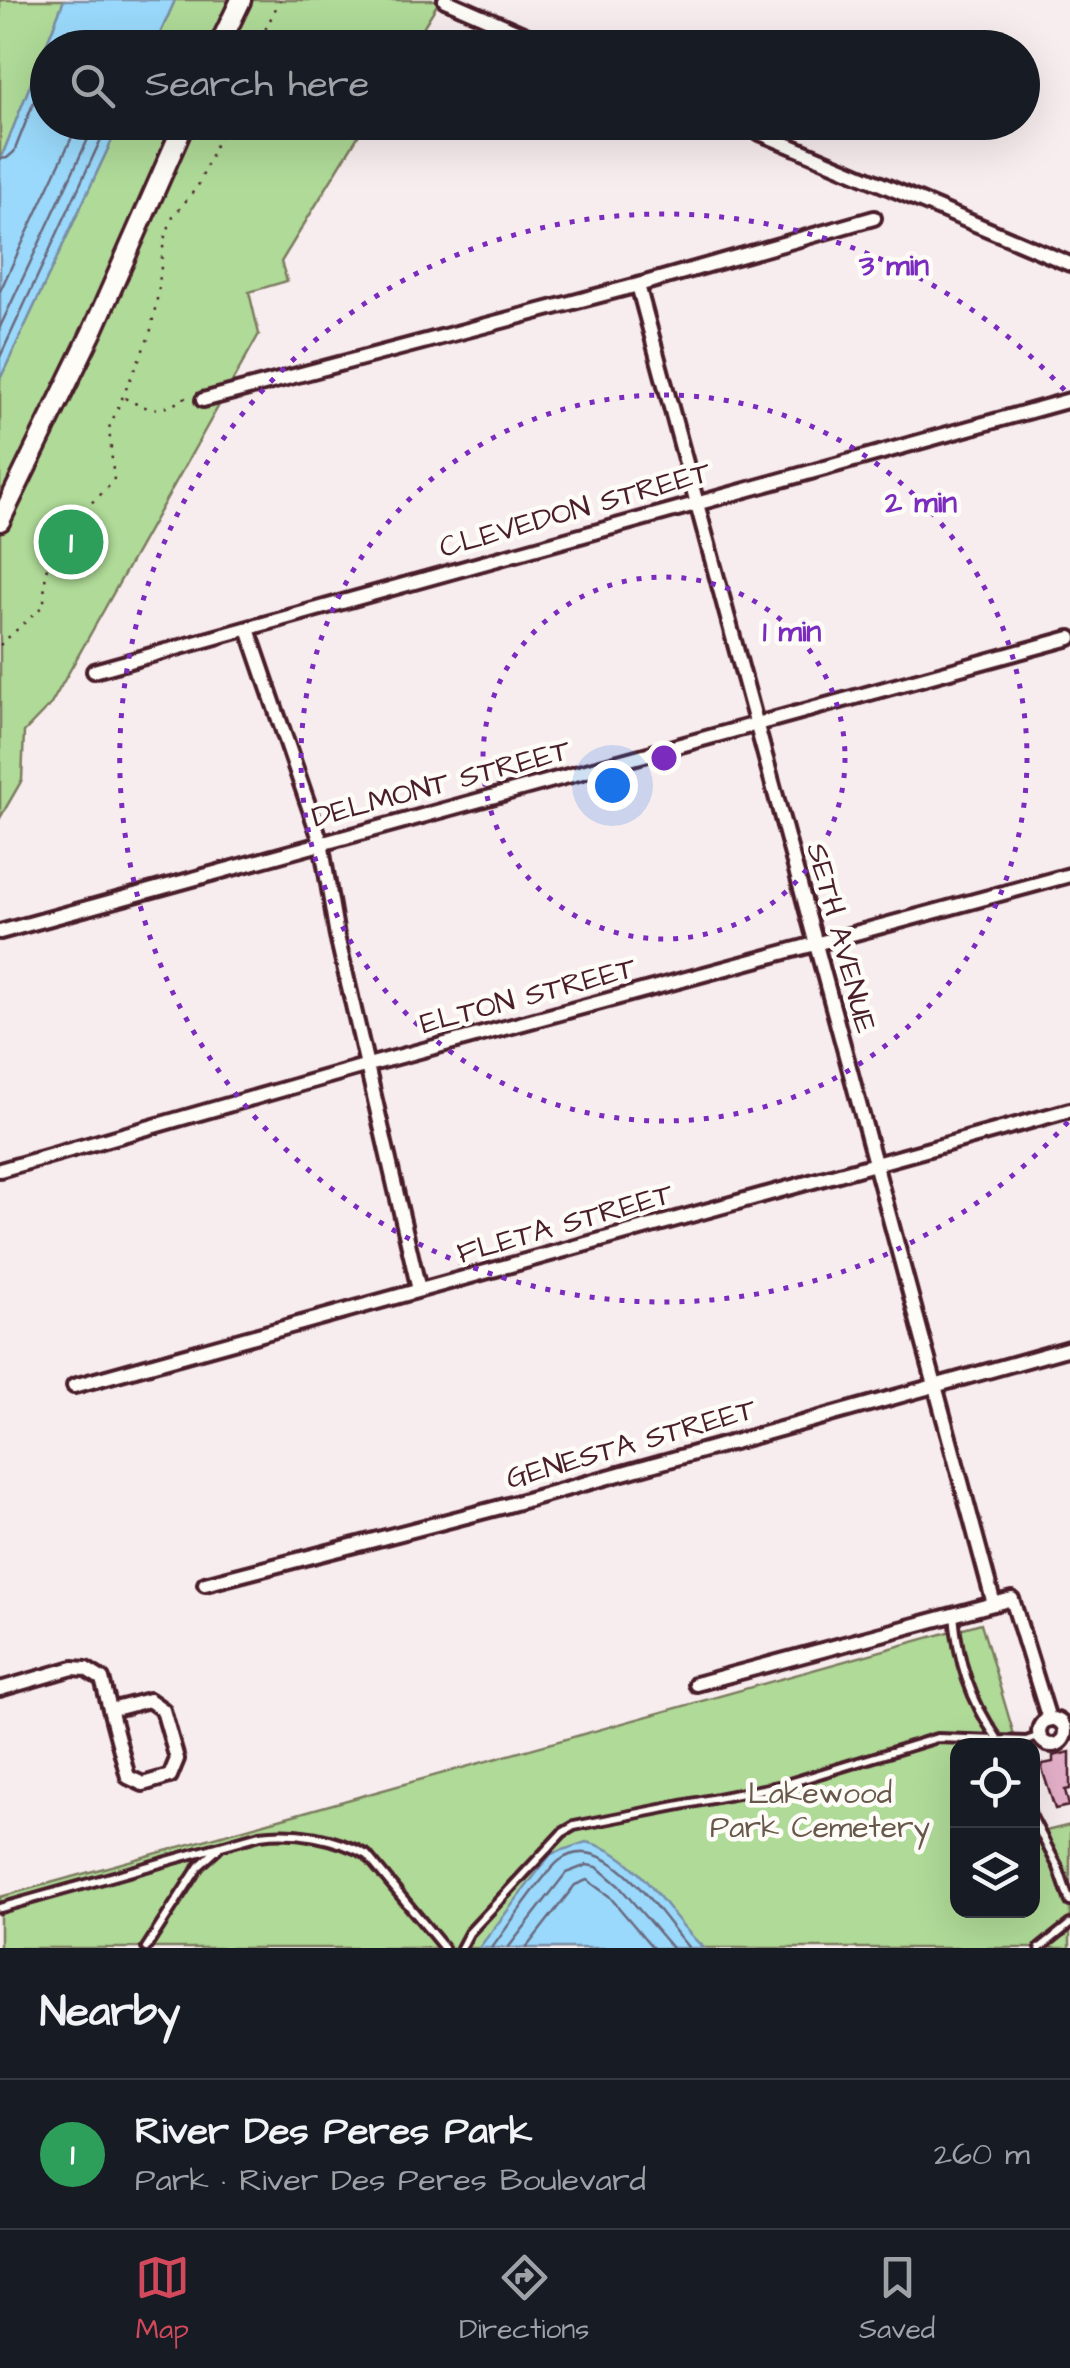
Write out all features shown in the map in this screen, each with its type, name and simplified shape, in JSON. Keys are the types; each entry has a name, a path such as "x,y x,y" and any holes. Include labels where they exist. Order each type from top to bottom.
{"main road":[{"path":"227,30 242,0"},
{"path":"0,520 94,328 177,140"}],"street":[{"path":"446,0 514,30"},
{"path":"777,140 1070,264"},
{"path":"202,400 874,218"},
{"name":"SETH AVENUE","path":"638,285 994,1604"},
{"name":"CLEVEDON STREET","path":"94,671 1070,400"},
{"path":"248,628 321,842 337,936 419,1290"},
{"name":"DELMONT STREET","path":"0,932 1070,638"},
{"name":"ELTON STREET","path":"0,1170 368,1065 1070,875"},
{"name":"FLETA STREET","path":"74,1386 1070,1110"},
{"name":"GENESTA STREET","path":"205,1584 501,1507 1070,1348"},
{"path":"696,1684 1012,1599 1049,1720"},
{"path":"0,1689 73,1668 86,1669 102,1679 128,1777 143,1784 170,1776 177,1758 163,1710 149,1700 111,1710"},
{"path":"1049,1720 1058,1720 1064,1726 1064,1739 1053,1745 1040,1736 1040,1728 1049,1720"}],"lane":[{"path":"954,1615 966,1679 982,1716 1001,1738"},
{"path":"1034,1738 1040,1736"},
{"path":"461,1948 469,1933 562,1833 574,1826 783,1784 937,1738 950,1739"},
{"path":"1038,1828 1070,1902"},
{"path":"0,1908 260,1835 290,1832 353,1847 378,1864 444,1948"},
{"path":"146,1948 199,1866 222,1846"},
{"path":"1040,1948 1070,1924"}],"path":[{"path":"265,30 280,0"},
{"path":"0,645 44,605 47,554 60,530 114,482 109,428 150,334 164,239 173,217 198,186 217,140"},
{"path":"122,397 158,410 171,408 196,393 202,400"}],"green space":[{"path":"0,0 64,0 52,30 30,30 30,86 0,161"},
{"path":"175,0 440,0 421,30 162,30"},
{"path":"112,140 356,140 281,262 287,281 249,292 259,334 51,704 24,732 22,780 0,818 0,379"},
{"name":"Lakewood Park Cemetery","path":"981,1623 1015,1738 950,1738 950,1918 1040,1918 1040,1825 1042,1832 1070,1825 1070,1948 0,1948 0,1897"}],"water":[{"path":"64,0 175,0 162,30 52,30"},
{"path":"30,86 30,140 112,140 0,379 0,161"},
{"path":"586,1842 605,1848 637,1871 704,1948 479,1948 551,1854"}],"building":[{"path":"1070,1752 1070,1789 1065,1790 1069,1806 1055,1809 1043,1764 1053,1762 1053,1756"}],"place":[{"name":"River Des Peres Park","path":"71,542"}]}
